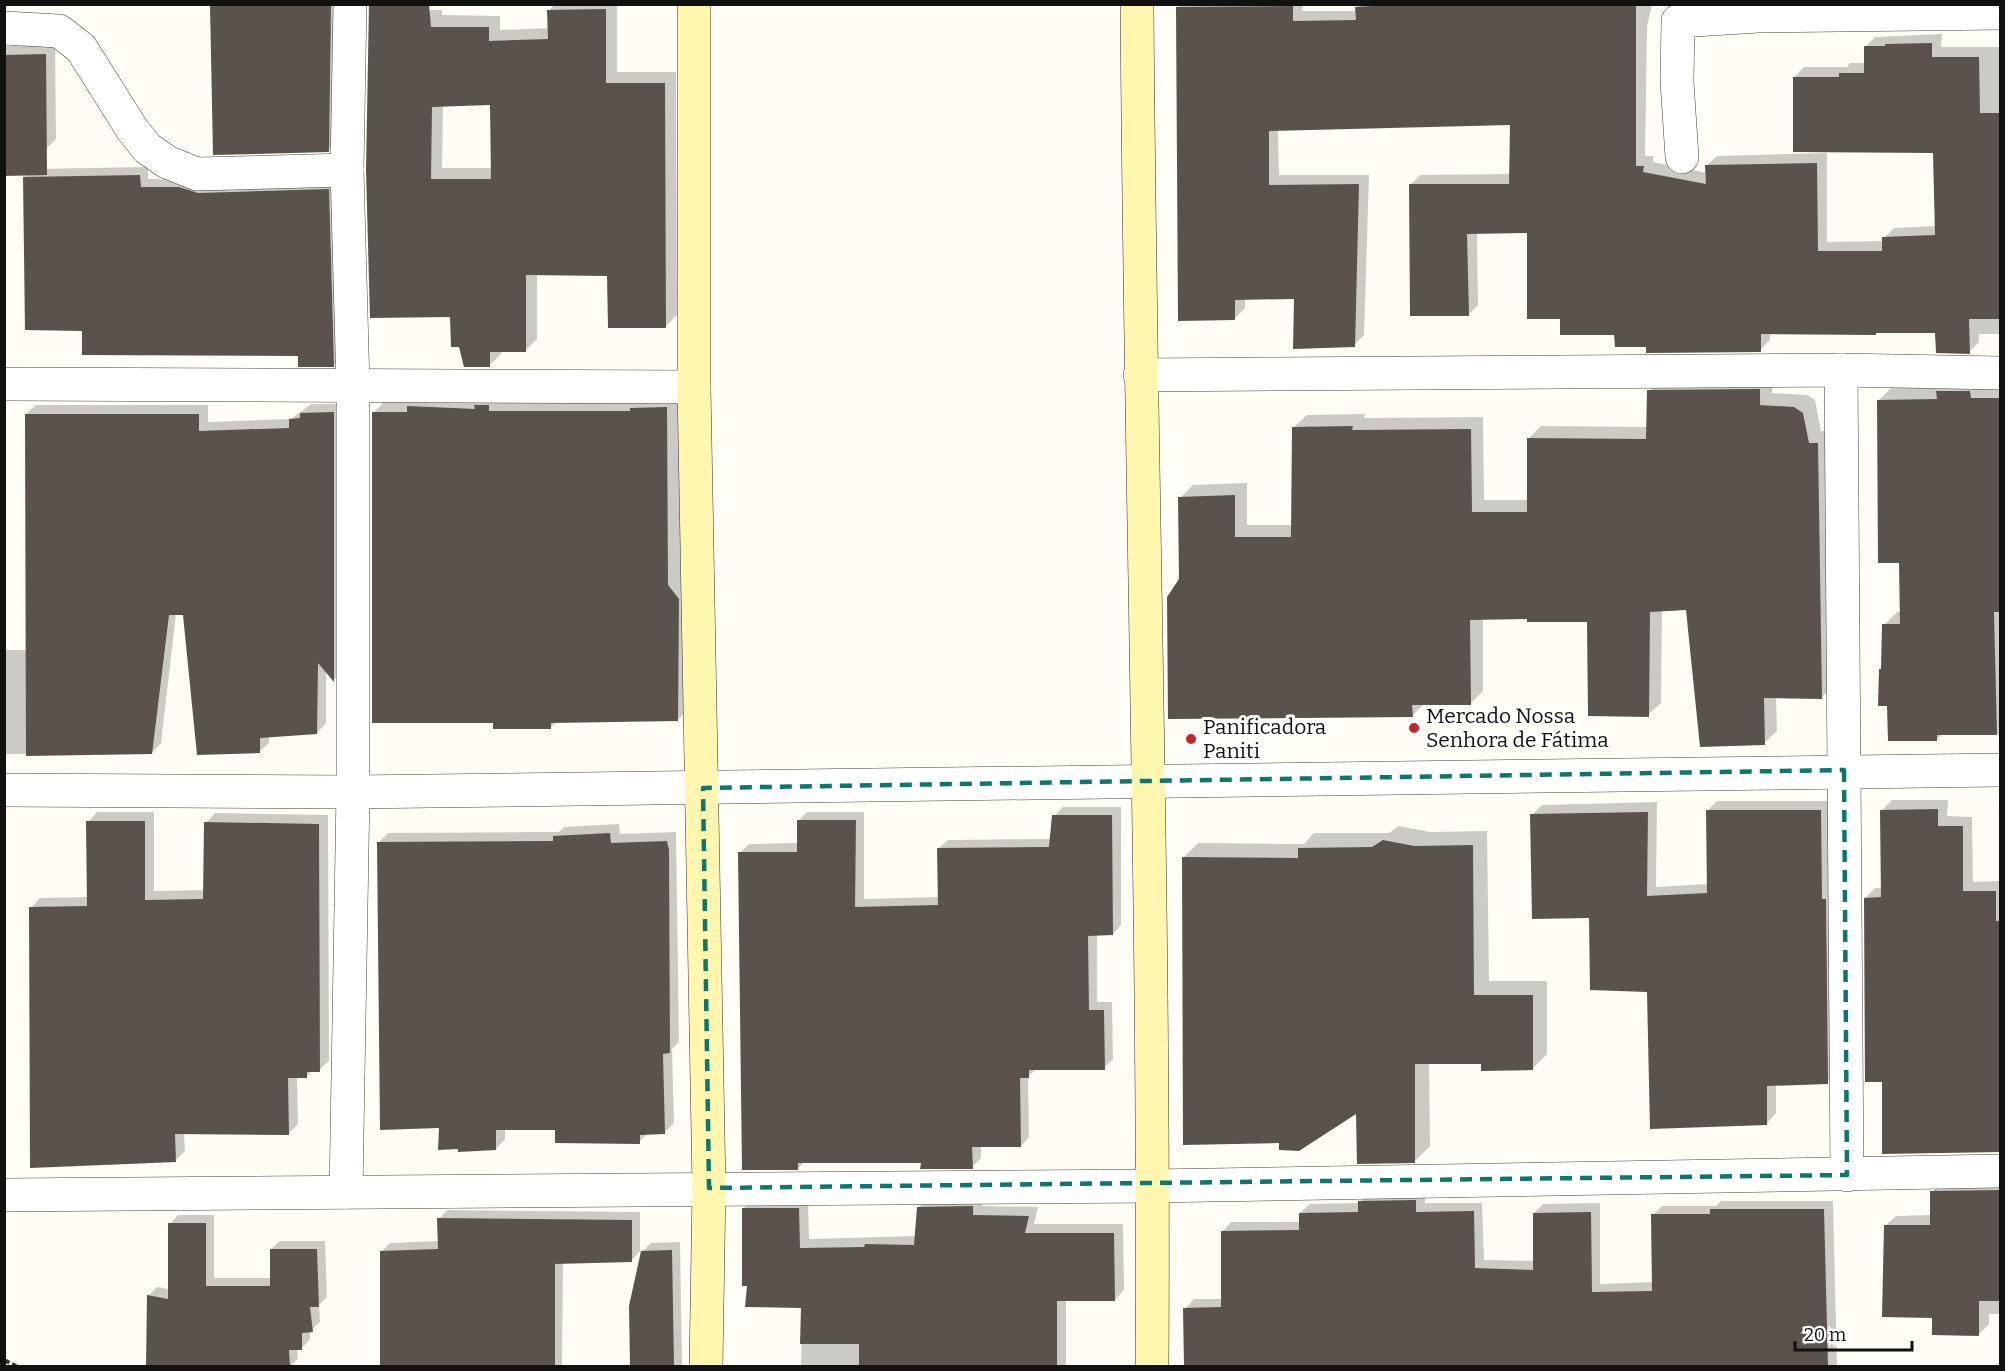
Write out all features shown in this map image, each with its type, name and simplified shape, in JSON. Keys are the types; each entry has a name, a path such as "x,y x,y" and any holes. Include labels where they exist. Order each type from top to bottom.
{"street":[{"path":"346,1192 353,792 353,386 347,170 350,4"},
{"path":"694,4 694,387 709,1188 706,1366"},
{"path":"1137,4 1140,375 1153,1186 1152,1366"},
{"path":"1682,157 1677,82 1677,13 1758,16 2000,13 2000,4"},
{"path":"4,28 59,31 81,48 132,129 147,148 167,162 196,174 347,170"},
{"path":"1140,375 1841,370 2001,373"},
{"path":"1841,370 1847,1175"},
{"path":"4,384 694,387"},
{"path":"4,790 353,792 2001,770"},
{"path":"4,1195 1153,1186 2001,1171"}],"path":[{"path":"4,1360 16,1366"}],"highlighted area":[{"path":"1844,770 1847,1175 709,1188 703,788"}],"building":[{"path":"210,4 331,4 329,152 213,155"},
{"path":"369,4 429,4 431,27 489,27 489,41 548,39 547,10 606,9 606,83 665,83 666,328 608,328 607,276 526,275 526,352 490,352 490,367 464,367 459,347 451,347 450,317 370,318 366,170","holes":["490,105 491,179 431,179 432,107"]},
{"path":"1408,4 1636,4 1636,166 1644,166 1643,172 1706,184 1705,165 1817,163 1818,251 1882,251 1882,237 1935,235 1933,153 1793,152 1793,77 1839,77 1839,73 1864,73 1864,46 1932,43 1932,57 1979,57 1980,113 2001,113 2001,319 1969,319 1970,354 1936,353 1935,333 1761,334 1761,352 1646,353 1646,347 1615,347 1614,335 1560,335 1560,319 1527,319 1527,233 1467,234 1469,316 1410,316 1409,184 1509,184 1510,125 1269,131 1269,185 1359,184 1355,347 1293,349 1294,299 1235,300 1235,320 1178,321 1176,7 1293,6 1293,21 1356,20 1355,7"},
{"path":"46,54 47,175 4,176 4,55"},
{"path":"140,175 141,187 179,187 198,193 329,189 334,367 298,367 298,356 82,355 82,331 25,330 23,177"},
{"path":"1760,389 1760,405 1794,407 1803,413 1809,443 1818,443 1822,699 1764,698 1765,745 1700,747 1686,610 1650,612 1649,717 1588,716 1587,622 1527,622 1527,619 1470,620 1471,705 1412,705 1413,717 1168,719 1167,597 1179,579 1178,497 1235,495 1235,537 1291,537 1292,427 1353,426 1352,430 1471,429 1472,512 1527,512 1527,438 1646,439 1647,390"},
{"path":"1936,391 1970,391 1971,398 2001,398 2001,612 1994,612 1997,735 1937,735 1937,741 1888,741 1887,706 1878,706 1879,669 1881,669 1882,624 1900,624 1899,563 1878,563 1877,400 1937,399"},
{"path":"474,405 489,405 489,411 630,411 630,408 667,407 668,585 679,599 678,721 551,723 551,729 493,729 493,723 372,723 372,412 407,412 407,406 475,409"},
{"path":"334,412 334,682 318,663 317,734 260,738 260,753 197,755 183,615 169,615 152,754 26,756 25,414 199,414 199,431 289,428 289,419 300,418 300,413"},
{"path":"1938,809 1938,826 1963,826 1963,891 1996,891 1996,921 2001,921 2001,1152 1882,1154 1882,1082 1865,1082 1864,898 1881,897 1880,810"},
{"path":"1706,810 1821,810 1822,899 1826,899 1828,1084 1767,1086 1767,1125 1650,1129 1647,992 1590,990 1589,918 1532,919 1530,814 1648,812 1647,896 1707,893"},
{"path":"1052,815 1112,815 1113,935 1088,936 1089,1010 1104,1010 1105,1070 1029,1070 1029,1078 1020,1078 1021,1147 972,1147 973,1169 920,1169 921,1163 798,1163 798,1170 742,1170 738,852 797,852 797,820 856,820 855,907 938,905 937,848 1049,847"},
{"path":"86,821 145,821 145,900 203,899 204,822 319,824 320,1072 307,1072 307,1078 288,1078 289,1135 175,1134 176,1162 30,1168 29,907 87,906"},
{"path":"610,833 611,843 667,841 669,850 670,1053 663,1054 665,1134 640,1135 640,1144 555,1143 555,1130 496,1130 496,1150 458,1152 458,1149 438,1150 439,1128 380,1130 377,842 553,841 553,836"},
{"path":"1383,840 1414,846 1473,845 1474,995 1533,995 1533,1070 1481,1071 1481,1064 1415,1064 1415,1163 1357,1164 1356,1114 1299,1151 1279,1150 1279,1143 1183,1145 1182,857 1298,858 1298,848 1372,847"},
{"path":"2001,1190 2001,1290 1999,1301 1979,1301 1979,1336 1932,1335 1932,1318 1882,1317 1884,1225 1930,1225 1930,1191"},
{"path":"1416,1200 1416,1212 1474,1211 1475,1268 1533,1270 1533,1213 1591,1212 1592,1292 1652,1291 1651,1214 1710,1214 1710,1209 1824,1209 1828,1366 1184,1366 1183,1308 1221,1307 1221,1231 1299,1230 1299,1213 1358,1212 1358,1201"},
{"path":"973,1206 973,1215 1029,1216 1025,1233 1114,1233 1115,1301 1057,1301 1057,1366 859,1366 859,1344 800,1344 801,1308 745,1307 747,1286 742,1286 742,1208 799,1208 800,1248 864,1247 865,1244 914,1245 917,1207"},
{"path":"437,1218 632,1220 632,1262 555,1264 555,1366 380,1366 380,1251 438,1249"},
{"path":"168,1223 206,1223 206,1286 270,1286 270,1249 317,1249 319,1307 310,1307 313,1332 302,1333 302,1350 289,1350 290,1366 146,1366 147,1295 168,1299"},
{"path":"672,1250 674,1366 630,1366 629,1306 641,1251"}],"place":[{"name":"Mercado Nossa Senhora de Fátima","path":"1414,728"},
{"name":"Panificadora Paniti","path":"1191,739"}]}
